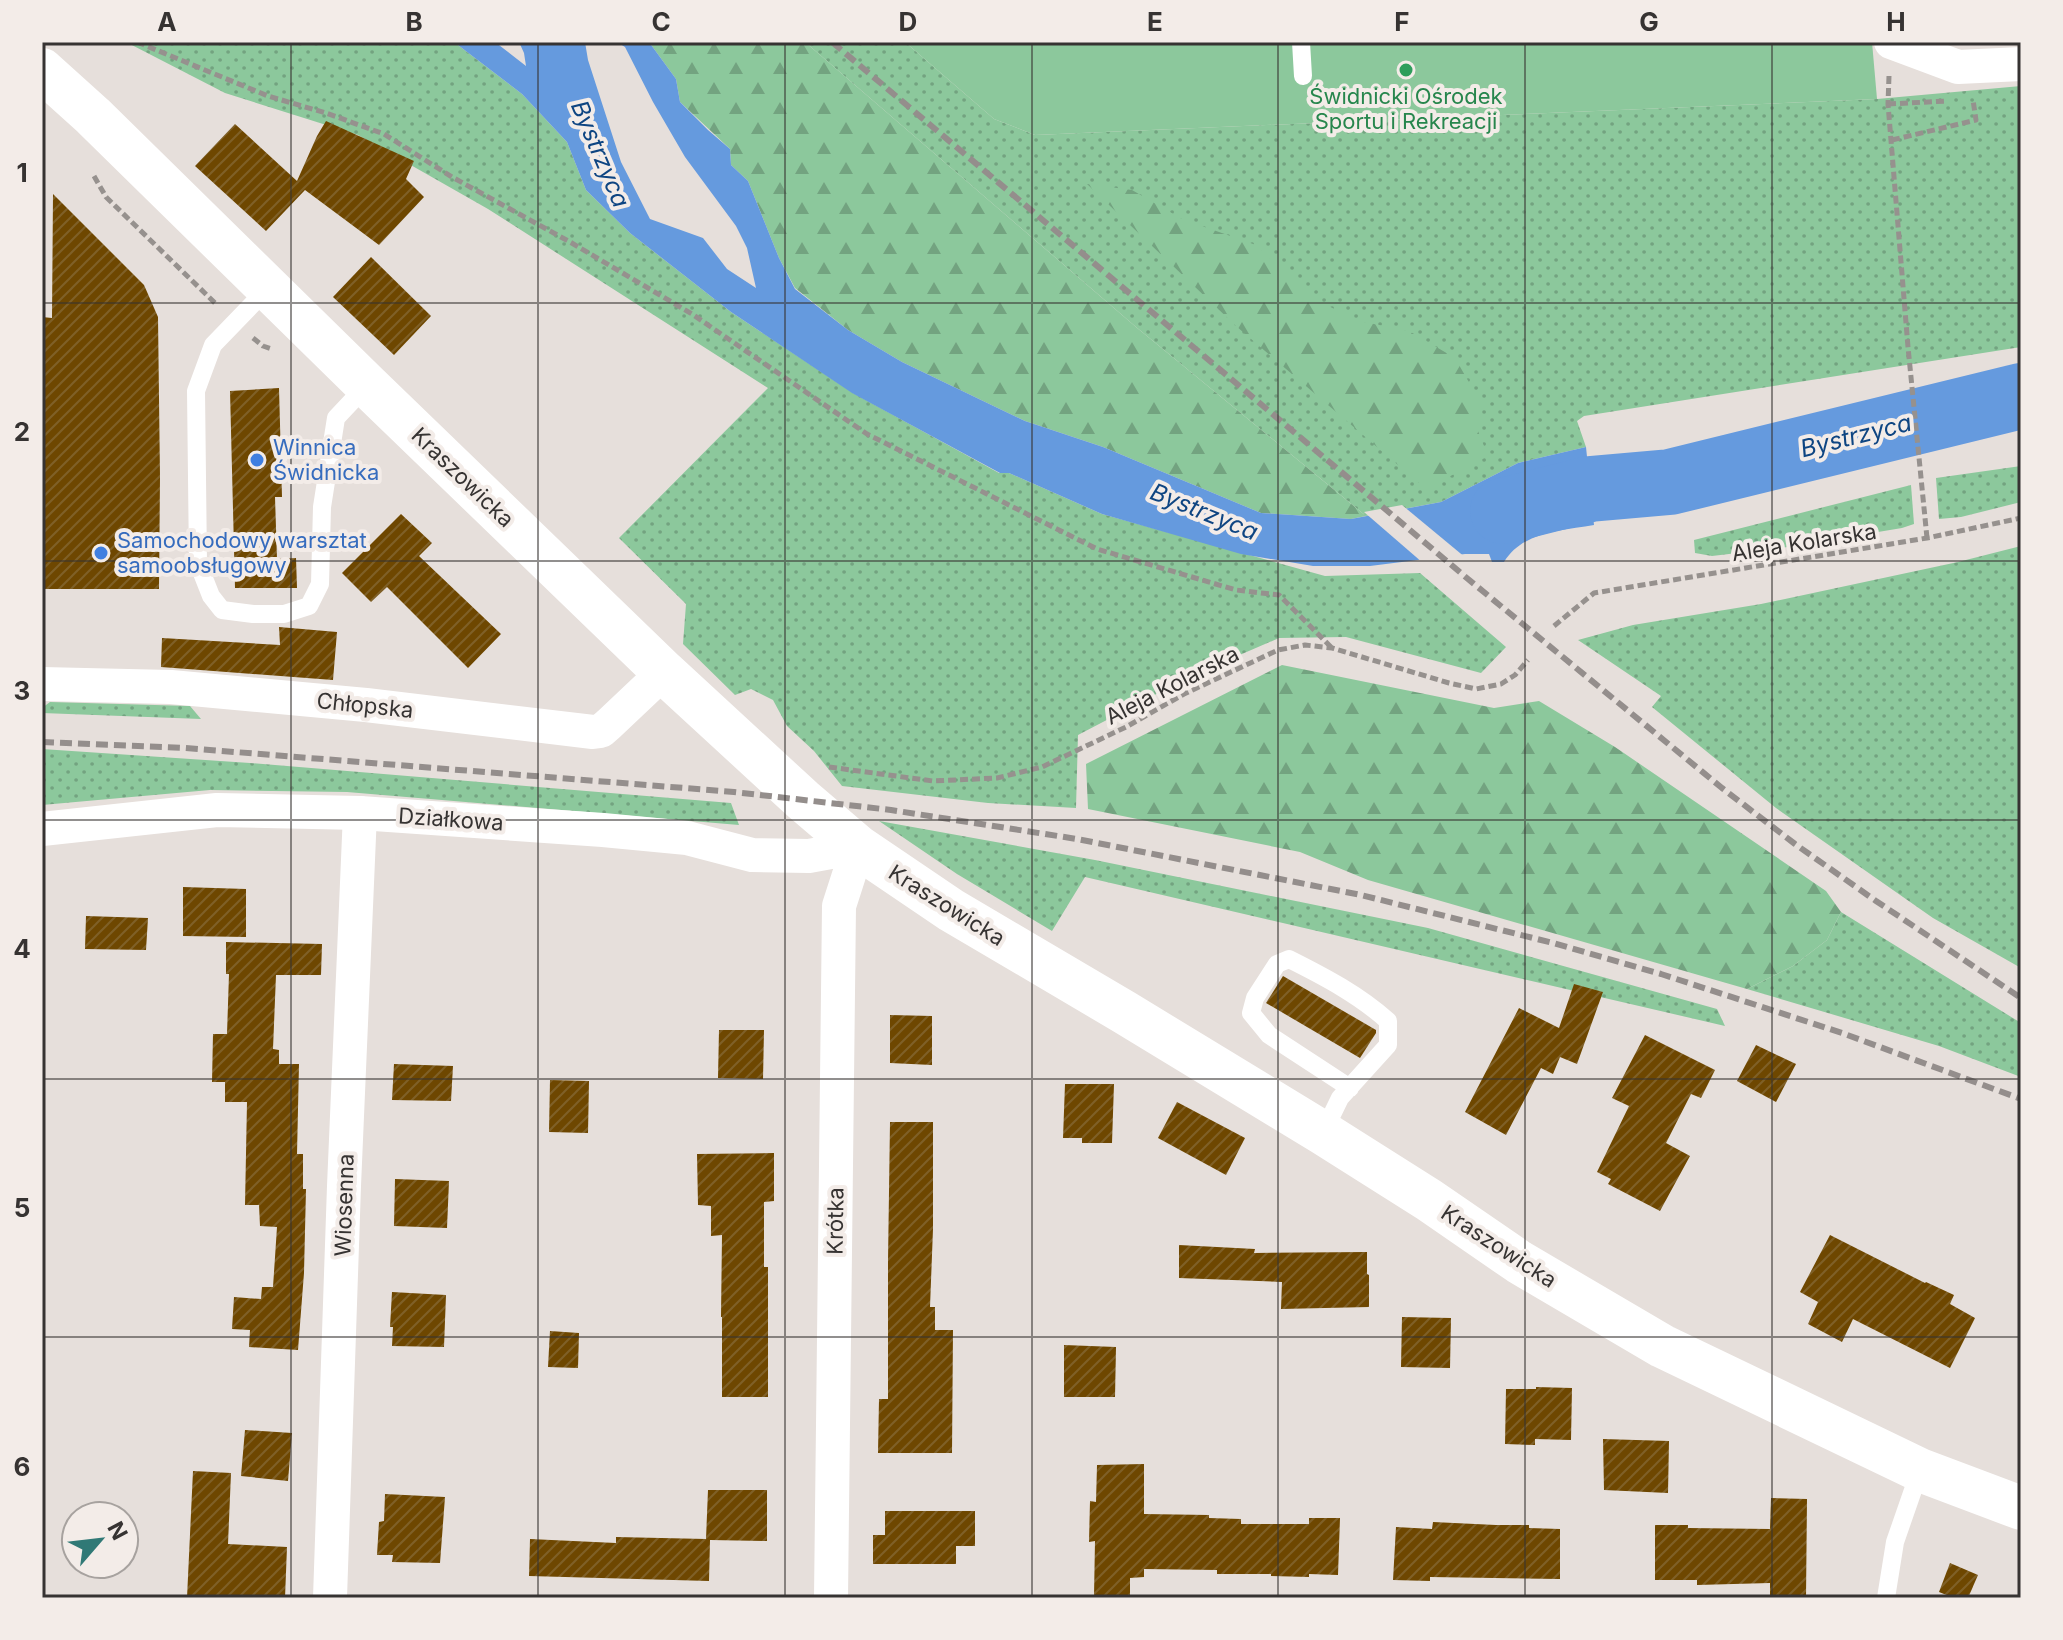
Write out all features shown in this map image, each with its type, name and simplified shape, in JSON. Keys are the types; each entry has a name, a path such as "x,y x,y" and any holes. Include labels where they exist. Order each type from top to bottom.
{"street":[{"path":"1891,42 1958,67 2021,64"},
{"name":"Kraszowicka","path":"42,70 93,116 664,672 858,847 951,910 1323,1133 1519,1262 1662,1346 1920,1470 2021,1508"},
{"name":"Chłopska","path":"42,684 171,687 366,705 593,732 601,731 664,672"},
{"name":"Działkowa","path":"42,829 217,810 360,813 687,838 752,855 809,856 858,847"},
{"name":"Wiosenna","path":"330,1598 360,813"},
{"name":"Krótka","path":"831,1598 839,906 858,847"}],"lane":[{"path":"1301,42 1303,76"},
{"path":"268,288 213,345 196,391 198,563 211,596 222,610 284,614 309,606 320,584 322,507 336,418 367,385"},
{"path":"1323,1133 1340,1098 1350,1088 1388,1045 1388,1021 1342,986 1289,959 1277,964 1255,998 1251,1013 1269,1035 1350,1088"},
{"path":"1886,1598 1895,1542 1920,1470"}],"path":[{"path":"137,42 268,96 384,134 452,177 692,314 867,434 1097,549 1236,590 1279,595 1332,648"},
{"path":"1892,140 1976,120 1973,100 1888,104 1927,538"},
{"name":"Aleja Kolarska","path":"1554,626 1594,593 1927,538 2021,518"},
{"name":"Aleja Kolarska","path":"820,766 933,781 997,778 1042,767 1278,650 1305,645 1332,648 1476,689 1501,684 1515,675 1528,660"}],"green space":[{"path":"126,42 454,42 522,94 567,142 586,190 630,233 731,312 853,393 999,473 1009,473 1102,514 1325,576 1420,573 1506,647 1481,673 1346,637 1279,638 1191,676 1078,735 1076,808 988,803 842,786 814,751 787,726 773,700 751,689 735,695 683,644 686,604 619,538 768,388 488,209 358,135 225,93"},
{"path":"649,42 805,42 1136,327 1366,516 1351,519 1261,513 1103,447 1025,421 902,362 848,330 795,288 779,258 748,181 731,165 730,149 680,102 676,79"},
{"path":"805,42 905,42 994,119 1035,135 1877,99 2021,86 2021,347 1584,416 1577,421 1586,447 1518,463 1441,502 1366,516 1136,327"},
{"name":"Świdnicki Ośrodek Sportu i Rekreacji","path":"905,42 1872,42 1877,99 1035,135 994,119"},
{"path":"1087,184 1132,190 1182,219 1256,245 1310,297 1359,321 1409,331 1455,358 1482,405 1478,431 1488,456 1426,489 1236,326"},
{"path":"2021,466 2021,502 1961,517 1939,519 1936,478"},
{"path":"1911,485 1914,524 1902,528 1788,547 1712,556 1695,553 1694,540"},
{"path":"2021,546 2021,968 1933,918 1776,808 1652,707 1661,696 1578,640 1633,625 1761,604"},
{"path":"1282,665 1494,708 1539,701 1615,747 1826,891 1841,912 1827,940 1793,966 1747,989 1368,880 1300,852 1088,809 1086,764"},
{"path":"50,702 190,706 201,719 42,713 42,708"},
{"path":"42,749 731,803 739,825 347,792 210,790 42,805"},
{"path":"879,821 1095,860 1428,928 1717,1009 1725,1026 1085,877 1052,931 957,874"},
{"path":"1841,912 2021,1023 2021,1077 1939,1046 1747,989 1793,966 1827,940"}],"water":[{"path":"454,42 495,42 526,66 519,42 585,42 621,162 650,219 703,238 727,269 756,288 747,248 736,226 685,157 625,47 617,42 649,42 676,79 680,102 730,149 731,165 748,181 795,289 848,330 902,362 1025,421 1103,447 1261,513 1351,519 1441,502 1518,463 1586,447 1594,525 1532,538 1521,544 1504,562 1492,562 1489,554 1465,554 1370,566 1313,566 1241,554 1102,514 1009,473 1000,473 852,393 731,312 630,233 586,190 567,142 522,94"}],"pier":[{"path":"1402,505 1466,558 1423,563 1364,512"}],"building":[{"path":"326,121 414,161 406,179 424,197 379,245 305,190 266,231 195,166 235,124 297,181"},
{"path":"53,194 144,285 158,317 159,589 42,589 42,317 52,318"},
{"path":"371,257 431,316 394,355 333,297"},
{"path":"279,388 282,497 275,497 277,559 296,558 297,588 235,588 230,391"},
{"path":"401,514 432,543 419,556 501,634 468,668 387,587 371,602 342,573"},
{"path":"279,627 337,632 333,680 161,667 162,638 280,645"},
{"path":"183,887 246,889 246,937 183,936"},
{"path":"86,916 148,918 146,950 85,949"},
{"path":"226,942 322,944 321,975 276,975 273,1049 279,1050 279,1064 299,1064 297,1154 303,1154 303,1189 306,1189 298,1350 249,1347 250,1330 232,1329 234,1297 261,1299 262,1287 273,1287 277,1227 260,1226 259,1205 245,1205 247,1102 225,1102 225,1082 212,1082 213,1034 227,1034 229,974 226,974"},
{"path":"1283,976 1376,1030 1360,1058 1266,1003"},
{"path":"1574,984 1603,992 1577,1064 1560,1057 1553,1074 1541,1068 1506,1135 1465,1112 1519,1008 1559,1028"},
{"path":"890,1015 932,1016 932,1065 890,1063"},
{"path":"719,1030 764,1030 763,1079 718,1078"},
{"path":"1645,1035 1715,1070 1701,1098 1691,1094 1666,1143 1690,1156 1660,1211 1608,1184 1611,1179 1597,1172 1629,1106 1612,1098"},
{"path":"1756,1045 1796,1064 1776,1102 1737,1081"},
{"path":"394,1064 453,1066 451,1101 392,1100"},
{"path":"550,1080 589,1081 588,1133 549,1132"},
{"path":"1065,1084 1114,1084 1112,1143 1082,1143 1082,1138 1063,1138"},
{"path":"1177,1102 1245,1138 1226,1175 1158,1138"},
{"path":"890,1122 933,1122 930,1307 935,1307 935,1330 953,1330 952,1453 878,1453 879,1399 888,1399"},
{"path":"774,1153 774,1201 764,1202 764,1267 768,1267 768,1397 722,1397 722,1235 711,1236 711,1206 698,1205 697,1154"},
{"path":"395,1179 449,1181 447,1228 394,1226"},
{"path":"1830,1235 1954,1295 1950,1304 1975,1318 1950,1368 1853,1319 1842,1342 1808,1324 1818,1302 1800,1292"},
{"path":"1179,1245 1255,1249 1254,1253 1367,1252 1369,1307 1281,1309 1282,1282 1179,1278"},
{"path":"392,1292 446,1295 444,1347 392,1346"},
{"path":"1402,1317 1451,1318 1450,1368 1401,1367"},
{"path":"550,1331 579,1333 578,1368 548,1367"},
{"path":"1064,1345 1116,1347 1115,1397 1064,1397"},
{"path":"1572,1388 1571,1440 1535,1439 1535,1445 1505,1444 1506,1389"},
{"path":"245,1430 292,1433 288,1481 241,1476"},
{"path":"1603,1439 1669,1441 1668,1493 1604,1490"},
{"path":"1144,1464 1144,1514 1209,1515 1209,1518 1241,1519 1241,1524 1309,1524 1309,1518 1340,1518 1338,1575 1271,1576 1217,1574 1217,1570 1144,1569 1144,1577 1130,1578 1130,1595 1094,1596 1095,1541 1089,1542 1090,1501 1096,1502 1097,1465"},
{"path":"193,1471 231,1473 228,1544 287,1547 285,1598 187,1598"},
{"path":"708,1490 767,1490 767,1541 710,1540 709,1581 529,1576 530,1539 616,1543 616,1537 706,1539"},
{"path":"385,1494 445,1497 440,1563 392,1562 393,1555 377,1555 379,1522 384,1521"},
{"path":"1771,1498 1807,1499 1806,1598 1770,1598 1770,1583 1697,1585 1697,1580 1655,1580 1655,1525 1770,1529"},
{"path":"885,1511 975,1511 975,1546 956,1546 956,1564 873,1564 873,1535 885,1535"},
{"path":"1433,1522 1560,1529 1560,1579 1430,1577 1430,1581 1393,1580 1396,1527 1432,1529"},
{"path":"1950,1563 1978,1575 1968,1598 1954,1598 1939,1592"}],"waterway":[{"name":"Bystrzyca","path":"1503,511 1590,489 1670,482 2021,396"}],"railway":[{"path":"832,42 1468,579 1722,788 1876,901 2021,998"},
{"path":"42,742 185,748 734,792 891,810 1077,839 1361,895 1553,943 1661,974 1842,1033 2021,1099"}],"place":[{"name":"Świdnicki Ośrodek Sportu i Rekreacji","path":"1406,70"},
{"name":"Winnica Świdnicka","path":"257,460"},
{"name":"Samochodowy warsztat samoobsługowy","path":"101,553"}]}
